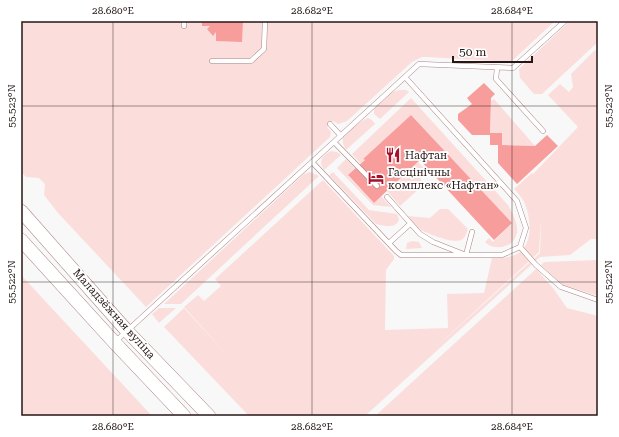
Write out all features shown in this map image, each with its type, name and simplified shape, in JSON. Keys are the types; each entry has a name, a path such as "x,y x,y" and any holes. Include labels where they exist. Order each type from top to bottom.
{"main road":[{"name":"Маладзёжная вуліца","path":"21,211 127,331 209,416"},
{"name":"Маладзёжная вуліца","path":"21,240 184,416"}],"lane":[{"path":"212,61 251,61 264,49 265,21"},
{"path":"114,342 419,64 513,68 565,21"},
{"path":"496,68 496,79 543,131"},
{"path":"312,162 401,255 502,255 520,247 526,228 517,201 405,77"},
{"path":"330,124 341,136"},
{"path":"334,142 377,186"},
{"path":"386,196 420,234 433,242 466,255"},
{"path":"389,243 410,224"},
{"path":"466,255 472,232"},
{"path":"520,247 536,265 561,287 598,300"}],"shaded area":[{"path":"21,21 555,21 512,61 509,62 422,57 412,62 347,121 338,124 333,121 327,127 331,132 330,137 146,307 58,213 44,195 45,184 39,178 26,177 21,172"},
{"path":"570,21 598,21 598,42 542,94 534,94 520,78 519,69"},
{"path":"595,50 598,53 598,239 591,239 570,255 540,257 365,416 249,416 164,327 184,308 230,358 184,307 198,295 204,301 221,286 215,279 323,180 394,256 394,259 386,270 385,330 448,328 447,294 484,293 492,258 513,256 520,252 526,244 530,227 527,209 524,202 514,189 532,173 533,174 578,127 548,95 560,84 569,92 573,87 571,74","holes":["541,217 540,253 433,350 539,252"]},
{"path":"406,90 409,92 380,119 374,114 374,109 393,92"},
{"path":"411,98 508,205 517,226 517,234 513,242 505,246 496,247 488,245 485,242 489,238 493,242 512,223 411,115 363,159 365,160 361,164 352,154"},
{"path":"494,99 535,146 502,145 502,133 490,133 491,101"},
{"path":"368,118 375,124 346,150 343,142 344,137 355,126"},
{"path":"331,151 337,152 341,155 324,170 321,161 325,155"},
{"path":"346,159 356,169 348,176 374,203 381,196 391,207 373,205 337,168"},
{"path":"418,162 424,168 417,175 421,179 420,188 400,206 387,191"},
{"path":"310,172 319,176 181,304 164,304 304,174"},
{"path":"333,172 369,210 397,214 399,220 397,223 392,226 376,224 329,175"},
{"path":"440,209 448,209 468,229 463,239 452,241 430,234 421,230 408,216 430,218"},
{"path":"412,241 419,242 422,248 406,249 407,243"},
{"path":"598,260 598,296 563,285 541,265 544,262"},
{"path":"536,269 553,288 567,308 598,316 598,416 375,416"},
{"path":"21,275 152,416 21,416"},
{"path":"159,308 176,308 159,323 152,314"}],"building":[{"path":"202,21 243,21 242,42 216,41 216,32 213,36 207,29 210,26 202,26"},
{"path":"484,83 495,94 491,98 490,133 502,133 502,145 535,146 547,135 558,146 517,184 498,163 498,145 490,145 490,135 472,135 458,120 458,114 472,104 467,98"},
{"name":"Гасцінічны комплекс «Нафтан»","path":"411,115 512,223 494,240 420,160 374,203 348,175 365,160 363,159"}],"place":[{"name":"Нафтан","path":"393,155"},
{"name":"Гасцінічны комплекс «Нафтан»","path":"376,178"}]}
